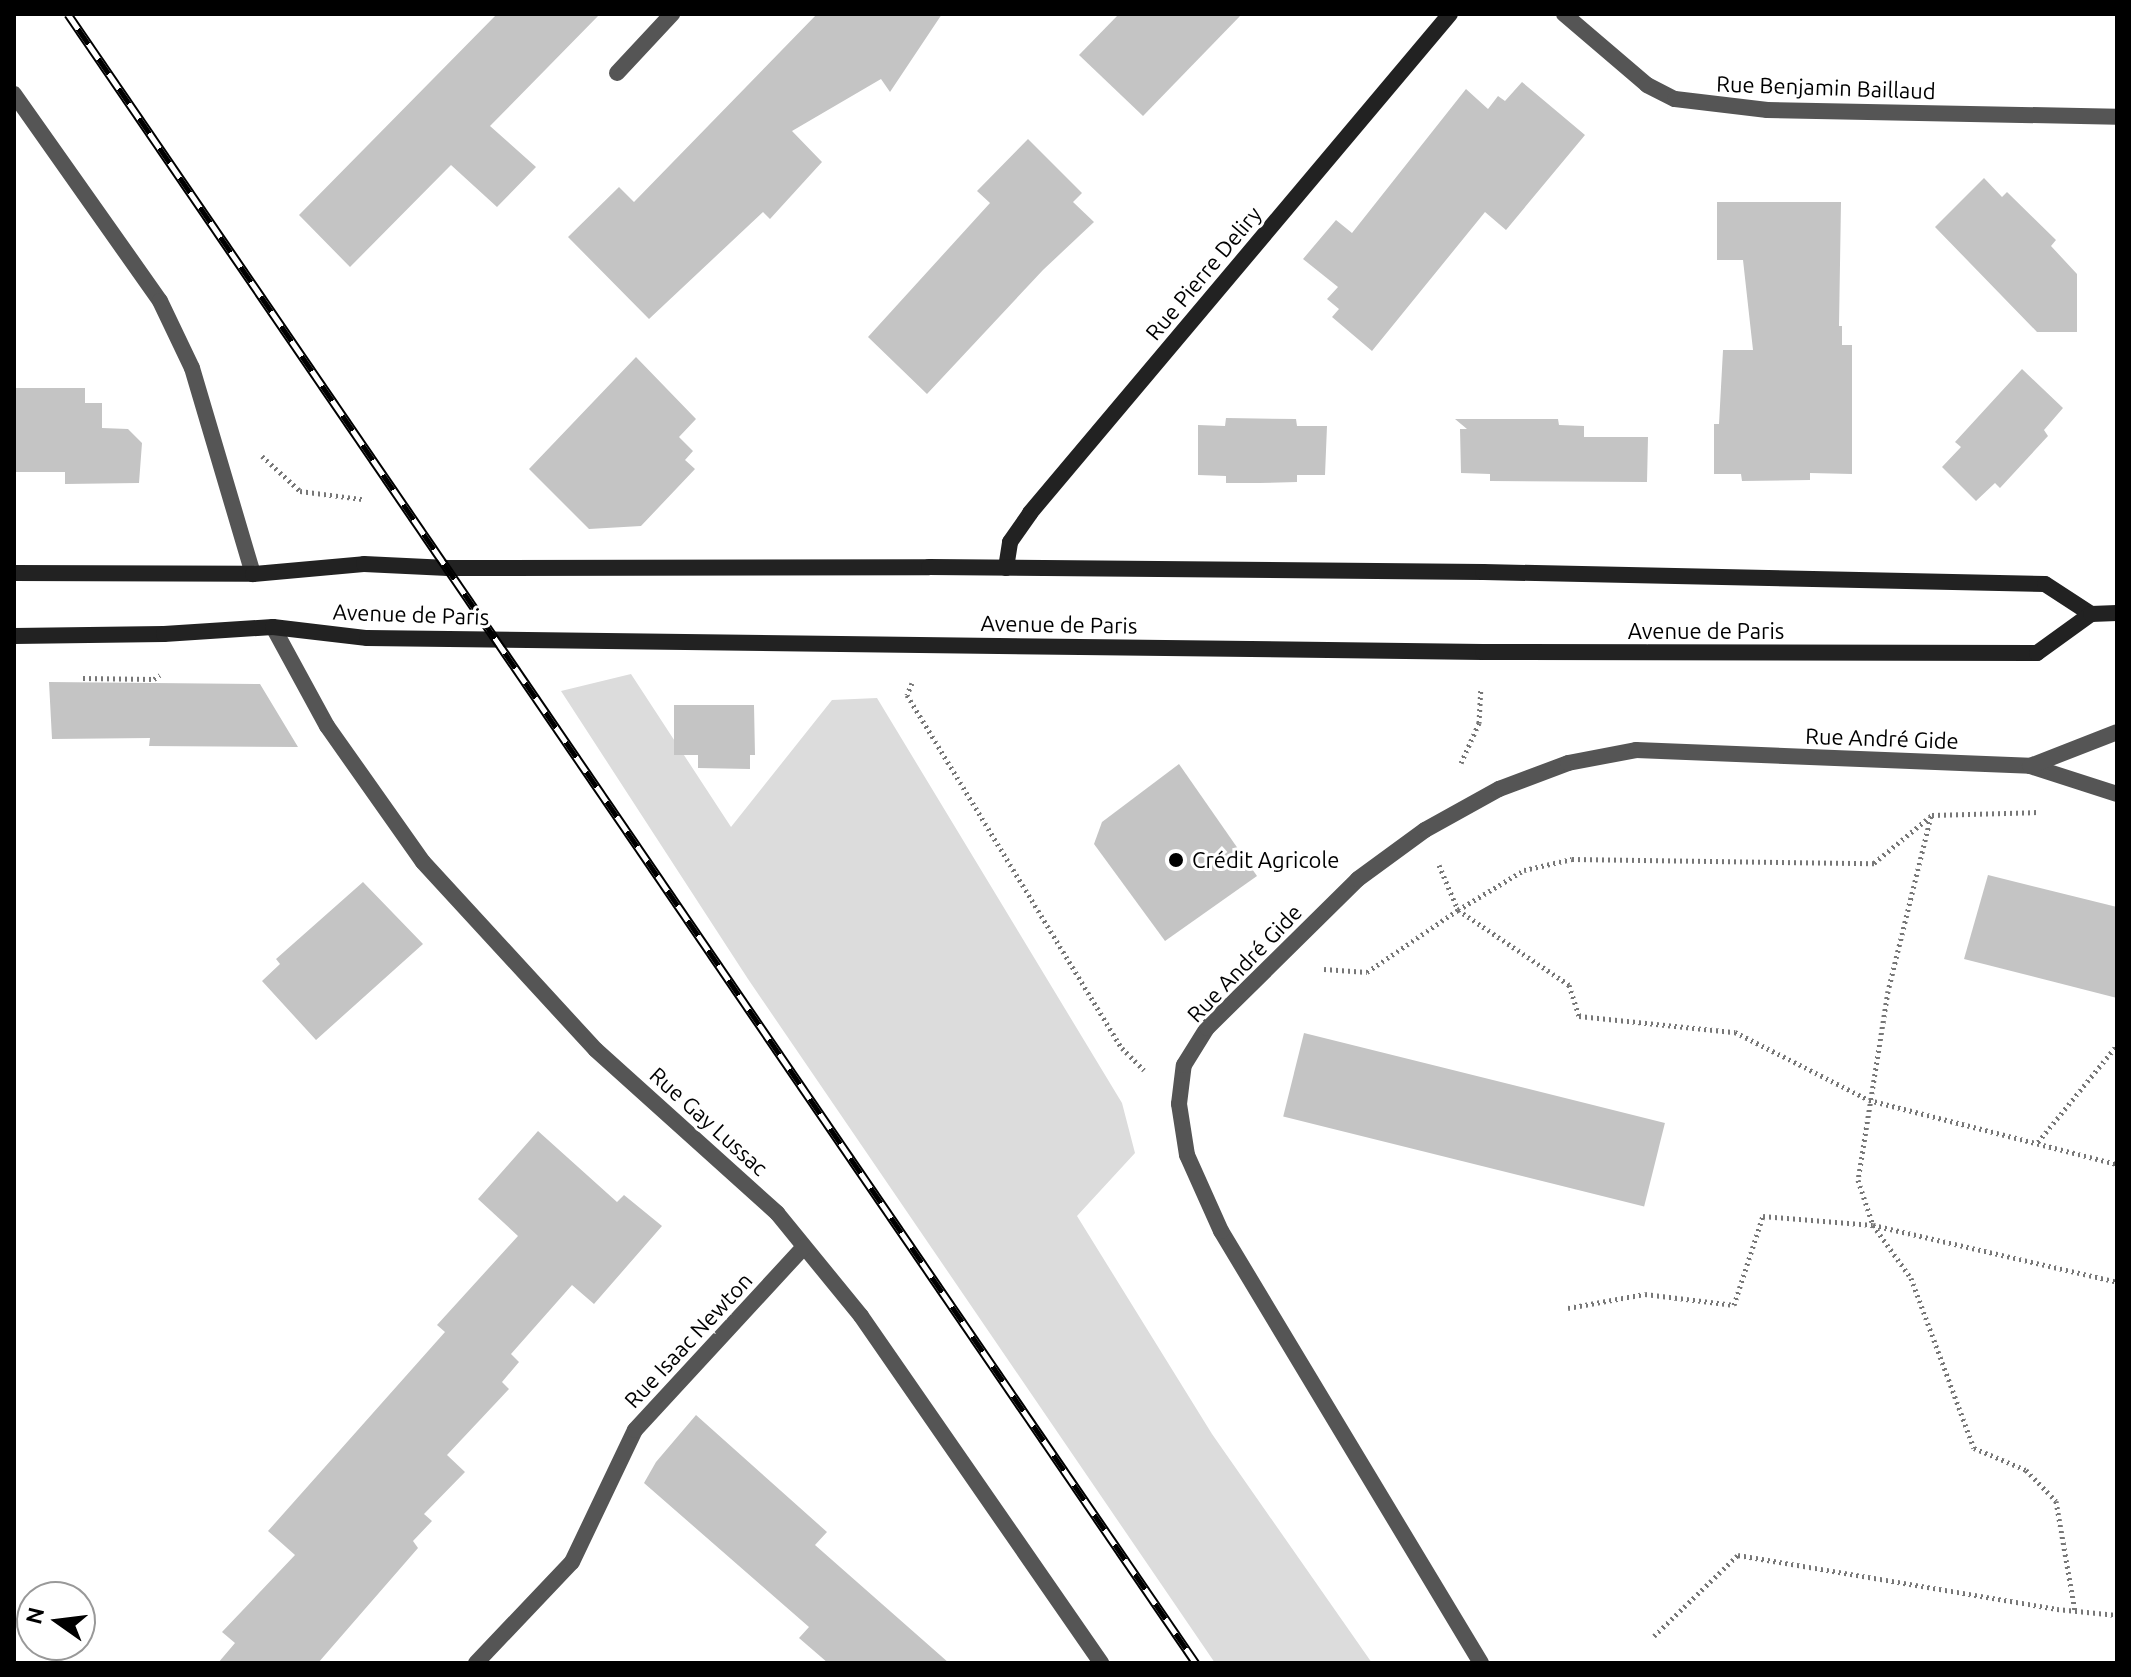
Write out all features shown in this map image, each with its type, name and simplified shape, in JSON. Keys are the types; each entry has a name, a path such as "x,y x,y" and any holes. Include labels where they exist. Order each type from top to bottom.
{"main road":[{"name":"Rue Pierre Deliry","path":"1006,568 1010,542 1030,513 1450,14"},
{"name":"Avenue de Paris","path":"14,573 253,574 364,564 448,568 1483,572 2045,584 2091,614 2037,653 1483,652 367,638 273,627 164,634 14,636"},
{"path":"2091,614 2117,613"}],"street":[{"path":"617,73 672,14"},
{"name":"Rue Benjamin Baillaud","path":"1564,14 1647,85 1675,99 1767,110 2117,117"},
{"path":"14,94 160,301 192,368 253,574"},
{"name":"Rue Gay Lussac","path":"273,627 327,726 423,862 596,1050 722,1160 777,1213 861,1316 1101,1663"},
{"name":"Rue André Gide","path":"1481,1663 1221,1231 1187,1155 1179,1104 1184,1065 1207,1028 1358,879 1425,830 1499,789 1568,763 1636,750 2030,766 2117,732"},
{"path":"2030,766 2117,794"},
{"name":"Rue Isaac Newton","path":"476,1663 572,1562 635,1430 804,1247"}],"path":[{"path":"927,644 907,695 1122,1048 1179,1104"},
{"path":"1271,966 1367,972 1458,910 1524,870 1572,859 1874,863 1932,815 2047,812"},
{"path":"1932,815 1888,991 1858,1180 1873,1225 1911,1278 1974,1448 2026,1470 2056,1501 2075,1611"},
{"path":"1458,910 1569,985 1579,1016 1735,1032 1869,1100 2117,1164"},
{"path":"2038,1142 2117,1045"},
{"path":"1568,1308 1645,1294 1734,1305 1763,1216 1873,1225 2117,1282"},
{"path":"1654,1636 1738,1555 2075,1611 2117,1615"}],"shaded area":[{"path":"631,674 731,827 832,700 877,698 1122,1103 1135,1153 1077,1216 1212,1434 1372,1663 1215,1663 748,979 561,691"}],"building":[{"path":"497,14 600,14 490,126 536,167 497,207 451,165 350,267 299,215"},
{"path":"817,14 942,14 890,92 881,79 792,131 822,162 770,219 763,212 649,319 568,237 619,187 634,202"},
{"path":"1119,14 1242,14 1143,116 1079,55"},
{"path":"1522,82 1585,135 1506,230 1485,212 1372,351 1332,317 1339,309 1327,299 1338,287 1303,259 1336,220 1352,233 1466,89 1488,109 1498,96 1505,101"},
{"path":"1028,139 1082,193 1073,202 1094,222 1043,270 927,394 868,337 990,203 977,191"},
{"path":"1984,178 2002,197 2007,192 2056,240 2051,246 2077,274 2077,332 2037,332 1935,227"},
{"path":"1717,202 1841,202 1839,326 1842,326 1842,345 1852,345 1852,474 1810,473 1810,480 1742,481 1741,474 1714,474 1714,424 1719,424 1723,350 1753,350 1743,260 1717,260"},
{"path":"636,357 696,419 679,437 693,451 685,460 695,469 641,526 589,529 529,469"},
{"path":"2022,369 2063,408 2044,430 2048,436 2000,488 1995,483 1976,501 1942,467 1961,447 1955,442"},
{"path":"14,388 85,388 85,403 102,403 102,428 128,429 142,443 139,483 65,484 65,472 14,472"},
{"path":"1226,418 1296,419 1297,426 1327,426 1325,475 1297,475 1297,482 1226,483 1226,476 1198,475 1198,425 1225,426"},
{"path":"1455,419 1558,419 1559,425 1584,426 1584,437 1648,437 1647,482 1490,481 1490,474 1461,473 1460,429 1467,429"},
{"path":"49,682 260,684 298,747 149,746 150,738 52,739"},
{"path":"674,705 754,705 755,755 750,755 750,769 698,768 698,755 674,755"},
{"name":"Crédit Agricole","path":"1179,764 1257,876 1165,941 1094,844 1102,822"},
{"path":"1988,875 2117,907 2117,998 1964,959"},
{"path":"363,882 423,944 316,1040 262,981 280,964 276,959"},
{"path":"1304,1033 1665,1123 1644,1206 1283,1116"},
{"path":"538,1131 617,1202 624,1195 662,1226 594,1304 572,1285 511,1354 519,1362 502,1382 509,1389 447,1455 465,1472 424,1514 432,1521 413,1541 418,1548 318,1663 218,1663 235,1643 222,1632 295,1555 268,1531 445,1332 437,1325 518,1236 478,1199"},
{"path":"696,1415 827,1532 815,1545 949,1663 828,1663 799,1638 809,1627 644,1483 656,1462"}],"railway":[{"path":"68,14 1196,1663"}],"place":[{"name":"Crédit Agricole","path":"1176,860"}]}
